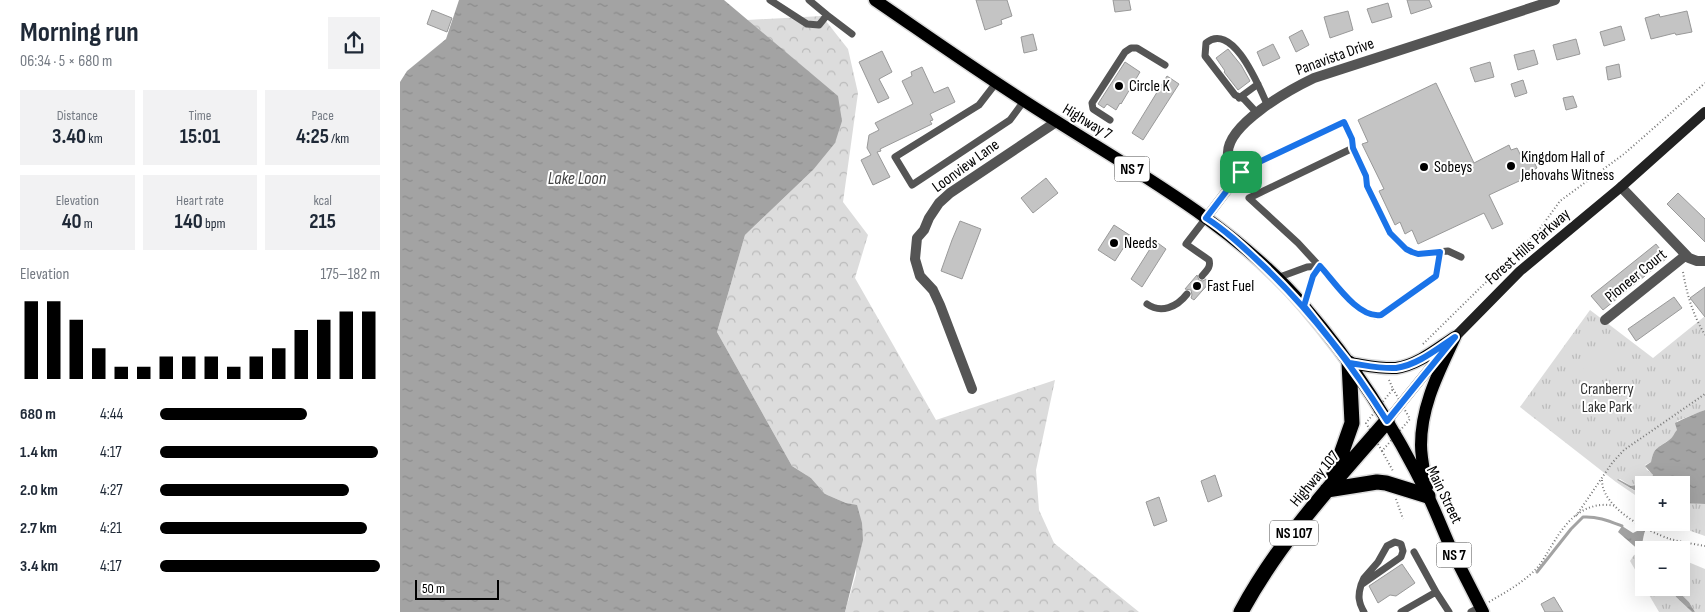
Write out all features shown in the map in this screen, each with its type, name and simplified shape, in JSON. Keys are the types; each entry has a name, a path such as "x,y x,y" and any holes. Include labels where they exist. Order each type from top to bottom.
{"highway":[{"path":"1349,363 1352,423 1327,490 1377,482 1428,496"},
{"name":"Highway 107","path":"1241,612 1262,577 1313,506 1387,421"}],"main road":[{"name":"Highway 7","path":"875,0 996,83 1102,149 1206,218 1237,242 1277,278 1304,306 1349,363 1387,421"},
{"name":"Forest Hills Parkway","path":"1387,421 1455,337 1520,271 1621,187 1705,112"},
{"path":"1349,363 1386,368 1406,365 1425,356 1455,337"},
{"path":"1428,496 1421,447 1424,411 1432,387 1455,337"},
{"name":"Main Street","path":"1387,421 1428,496 1478,610"}],"street":[{"name":"Panavista Drive","path":"1241,172 1230,158 1228,145 1257,113 1285,92 1314,78 1555,0"},
{"name":"Loonview Lane","path":"972,388 940,305 933,290 920,276 915,260 917,238 924,230 939,203 950,193 1056,122"},
{"path":"1206,218 1241,172"},
{"path":"1621,187 1683,257 1705,261"},
{"name":"Pioneer Court","path":"1605,320 1683,257"}],"lane":[{"path":"770,0 807,24 819,25 827,15"},
{"path":"809,0 852,34"},
{"path":"1257,113 1244,99 1235,95 1204,56 1206,43 1216,38 1223,39 1231,44 1252,71 1267,104"},
{"path":"1110,120 1093,109 1092,103 1125,52 1131,48 1136,48 1166,65"},
{"path":"996,83 979,105 895,157 912,185 1010,120 1024,101"},
{"path":"1239,98 1258,84"},
{"path":"1241,172 1344,122 1366,176 1367,186 1390,233 1406,249 1412,252 1418,254 1448,251 1461,257"},
{"path":"1353,148 1249,198 1298,242 1356,306 1375,316 1381,315 1436,276 1440,252"},
{"path":"1202,276 1209,269 1209,260 1186,244 1206,218"},
{"path":"1277,278 1307,267 1320,266"},
{"path":"1304,306 1313,276 1320,266"},
{"path":"1147,304 1153,308 1164,309 1181,302 1187,294"},
{"path":"1361,584 1401,557 1403,551 1401,544 1395,542 1387,546 1378,562 1364,578 1361,584 1359,592 1359,600 1364,612"},
{"path":"1414,552 1449,612"},
{"path":"1401,612 1436,592"}],"path":[{"path":"1421,346 1539,230 1560,201 1624,154 1705,83"},
{"path":"1683,257 1687,294 1697,321 1705,335"},
{"path":"1386,374 1393,389"},
{"path":"1576,516 1612,463 1624,450 1705,394"},
{"path":"1382,451 1396,478"},
{"path":"1602,479 1606,494 1616,506 1640,525 1671,539 1705,546"},
{"path":"1395,492 1402,518"},
{"path":"1478,610 1531,574 1545,558 1554,540 1576,516 1591,506 1600,504 1616,506"}],"green space":[{"path":"822,16 848,49 858,93 843,202 868,235 855,278 936,420 1055,380 1036,470 1039,510 1054,543 1139,612 845,612 856,574 857,506 825,494 811,478 792,466 717,332 745,235 813,170 837,96 747,20"},
{"name":"Cranberry Lake Park","path":"1590,310 1653,358 1705,316 1705,410 1677,421 1678,429 1676,434 1656,450 1651,462 1645,465 1653,476 1635,476 1635,485 1631,486 1620,479 1617,480 1635,491 1635,495 1520,407"},
{"path":"1607,338 1622,357 1592,380 1578,361"},
{"path":"1690,503 1705,504 1705,536 1690,531"},
{"path":"1635,555 1635,570 1630,561"},
{"path":"1690,563 1705,569 1705,612 1695,612 1683,596 1690,596"},
{"path":"1650,596 1676,596 1692,612 1659,612"}],"water":[{"name":"Lake Loon","path":"459,0 724,0 838,96 842,121 835,143 813,170 745,235 717,332 792,466 811,478 825,494 846,503 857,505 862,523 863,540 845,612 400,612 400,82 407,71 446,39"},
{"path":"1705,410 1705,504 1690,503 1690,476 1652,476 1645,466 1651,462 1657,448 1670,439 1677,430 1675,423"},
{"path":"1617,480 1631,486 1635,485 1635,491"},
{"path":"1622,526 1633,533 1645,531 1643,541 1635,541 1635,547 1618,532"},
{"path":"1683,596 1695,612 1692,612 1676,597"}],"building":[{"path":"976,0 1007,0 1012,16 1001,20 1002,24 985,30"},
{"path":"1113,0 1129,0 1131,10 1115,12"},
{"path":"1407,0 1429,0 1432,7 1411,14"},
{"path":"1388,3 1392,17 1372,23 1367,9"},
{"path":"432,10 452,18 447,32 427,24"},
{"path":"1348,11 1353,30 1330,38 1324,17"},
{"path":"1687,11 1692,32 1676,35 1675,33 1651,39 1645,18 1659,14 1660,17"},
{"path":"1621,26 1625,40 1604,46 1600,32"},
{"path":"1302,30 1309,45 1296,52 1289,37"},
{"path":"1033,34 1037,50 1024,53 1021,37"},
{"path":"1576,39 1580,54 1557,60 1553,45"},
{"path":"1273,44 1280,58 1263,66 1257,52"},
{"path":"1228,49 1241,65 1250,81 1238,90 1216,58"},
{"path":"1534,50 1538,64 1518,70 1514,55"},
{"path":"882,51 892,72 879,79 889,98 878,103 859,62"},
{"path":"1125,62 1140,72 1116,110 1107,104 1104,108 1098,104"},
{"path":"1490,62 1494,77 1475,82 1470,68"},
{"path":"1619,64 1621,77 1608,80 1606,67"},
{"path":"922,67 934,93 948,87 955,102 930,114 933,120 930,121 932,124 877,152 890,177 873,185 861,160 871,155 867,148 869,135 879,130 875,123 913,104 902,81 912,76 911,72"},
{"path":"1167,76 1179,84 1143,140 1132,133"},
{"path":"1523,80 1527,93 1515,97 1511,84"},
{"name":"Sobeys","path":"1436,83 1474,163 1509,145 1511,150 1517,148 1524,162 1532,158 1537,168 1528,173 1530,176 1489,195 1503,224 1492,229 1484,213 1418,244 1412,230 1405,234 1400,222 1395,225 1379,191 1384,189 1362,144 1368,142 1358,120"},
{"path":"1573,96 1577,107 1566,110 1563,98"},
{"path":"1046,178 1058,193 1033,213 1021,198"},
{"path":"1678,193 1705,219 1705,242 1667,204"},
{"path":"960,221 981,229 962,279 941,271"},
{"name":"Needs","path":"1114,225 1131,236 1115,261 1098,250"},
{"path":"1155,241 1166,249 1142,287 1131,279"},
{"path":"1656,244 1667,258 1603,310 1591,296"},
{"name":"Fast Fuel","path":"1197,275 1199,280 1203,281 1206,279 1210,282 1194,300 1191,298 1191,290 1185,289"},
{"path":"1705,287 1705,317 1690,298"},
{"path":"1674,297 1682,308 1636,341 1628,329"},
{"path":"1215,475 1222,496 1208,502 1201,481"},
{"path":"1159,497 1167,521 1154,526 1146,502"},
{"path":"1402,564 1415,583 1396,596 1390,595 1378,603 1369,586"},
{"path":"1554,597 1563,612 1545,612 1541,604"}],"waterway":[{"path":"1537,572 1571,529 1583,517 1598,518 1622,526"}],"place":[{"name":"Circle K","path":"1119,86"},
{"name":"Kingdom Hall of Jehovahs Witness","path":"1511,166"},
{"name":"Sobeys","path":"1424,167"},
{"name":"Needs","path":"1114,243"},
{"name":"Fast Fuel","path":"1197,286"}],"route":[{"path":"1241,172 1206,218 1237,242 1277,278 1304,306 1334,344 1349,363 1387,421 1455,337 1425,356 1396,368 1349,363 1334,344 1304,306 1313,276 1320,266 1356,306 1368,314 1381,315 1436,276 1440,252 1418,254 1412,252 1406,249 1390,233 1367,186 1366,176 1344,122 1241,172"}]}
